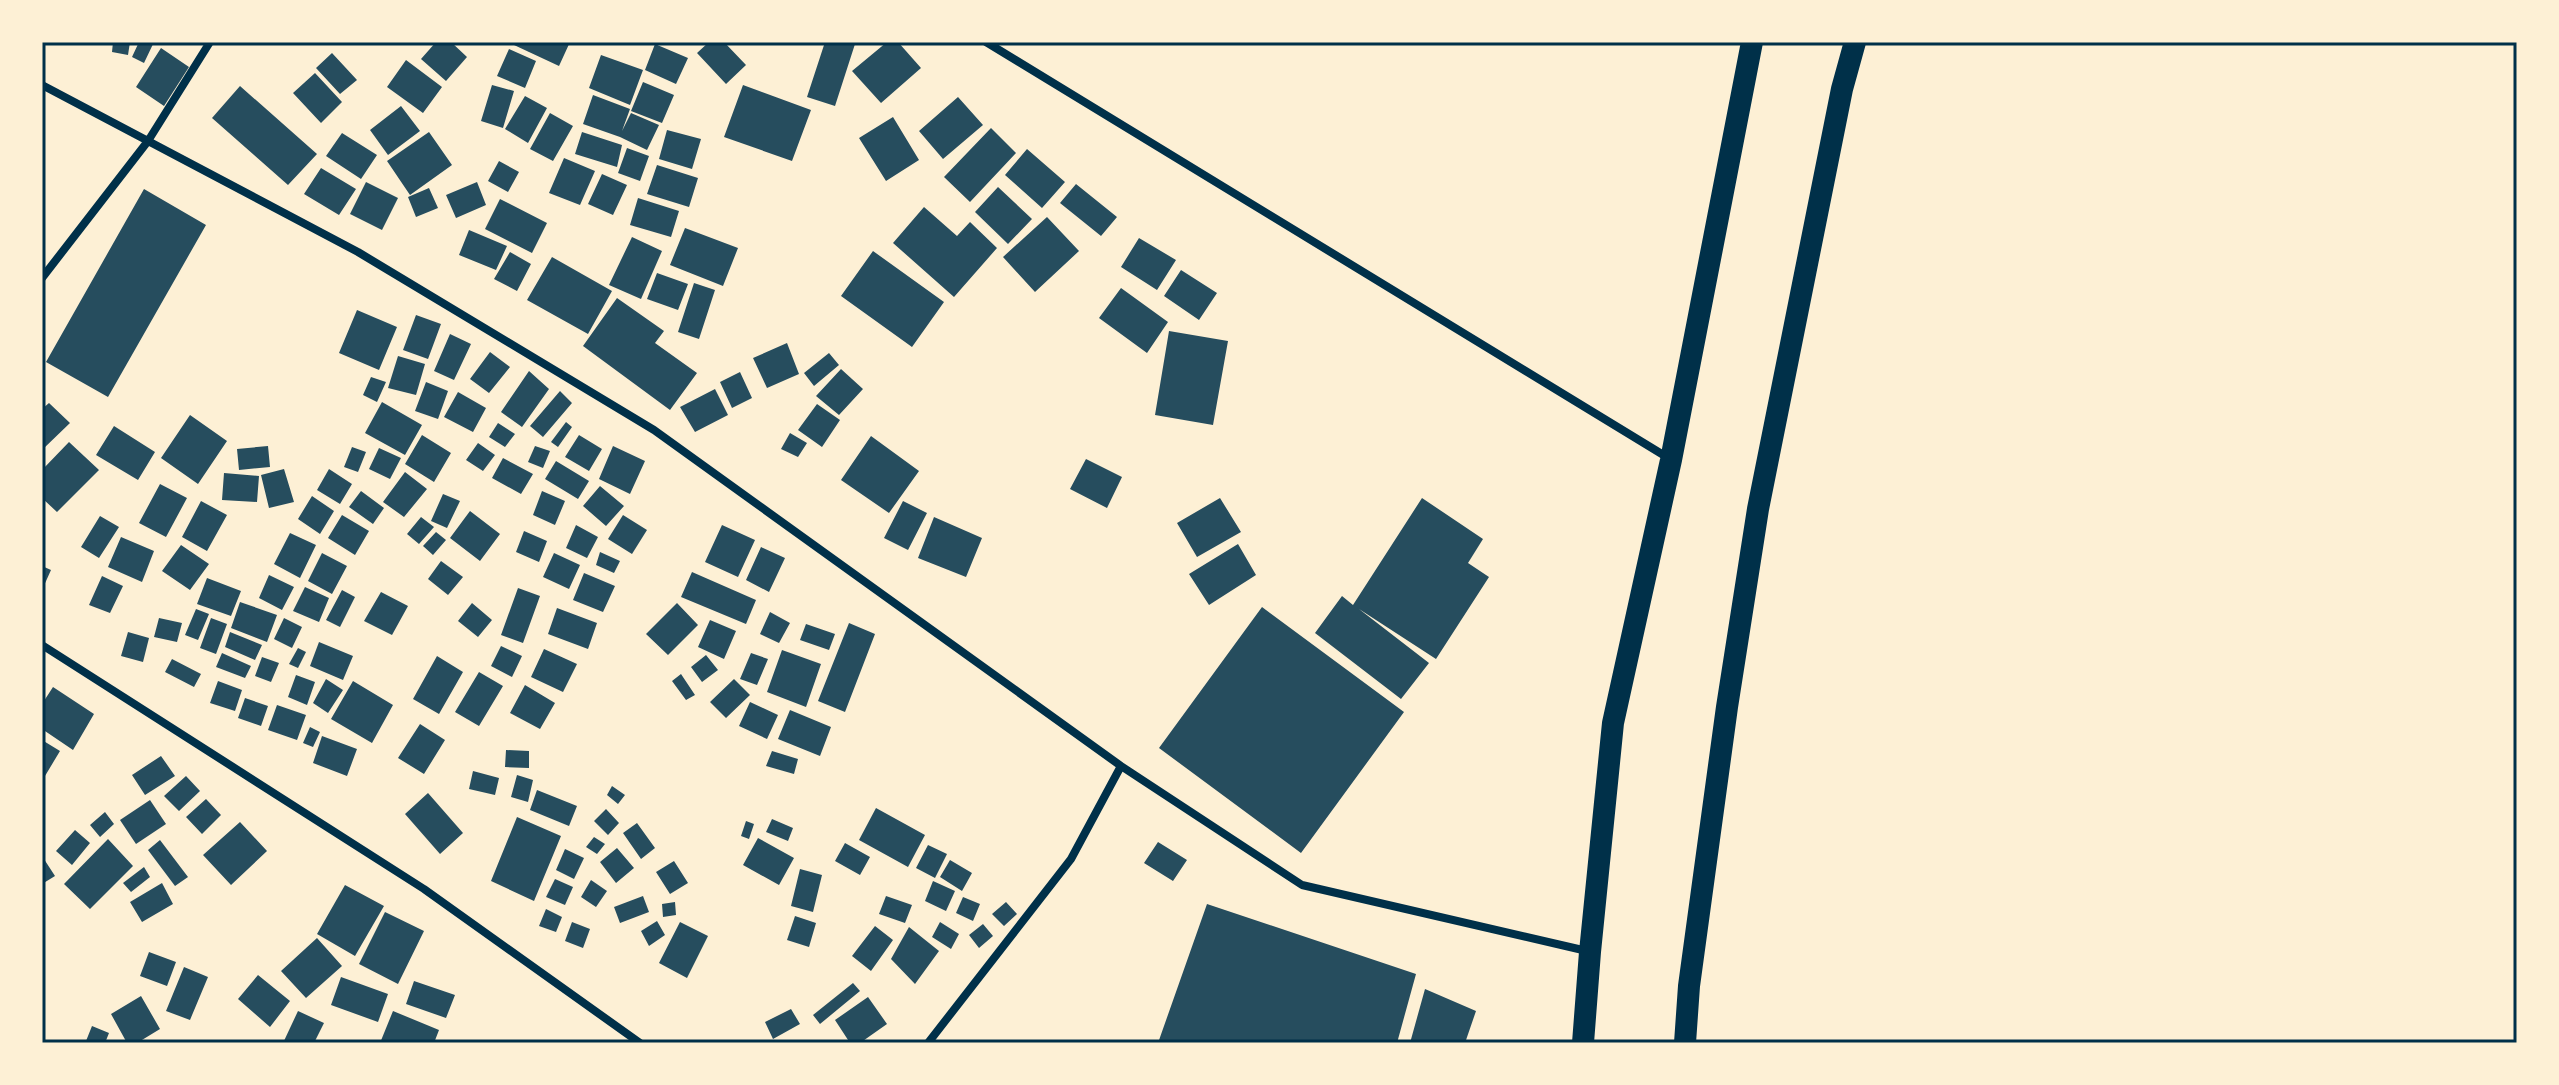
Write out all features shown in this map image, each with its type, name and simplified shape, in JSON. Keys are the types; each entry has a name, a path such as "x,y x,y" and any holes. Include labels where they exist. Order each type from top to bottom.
{"highway":[{"path":"1583,1043 1613,723 1671,460 1752,42"},
{"path":"1685,1043 1689,986 1724,722 1758,509 1842,89 1855,42"}],"street":[{"path":"42,278 148,141 210,42"},
{"path":"986,42 1671,460"},
{"path":"42,85 358,252 654,430 1121,766 1302,885 1590,952"},
{"path":"42,645 424,889 640,1043"},
{"path":"928,1043 1071,859 1121,766"}],"building":[{"path":"113,42 130,42 128,55 112,52"},
{"path":"139,42 154,42 144,63 132,57"},
{"path":"436,42 451,42 467,57 446,81 421,59"},
{"path":"515,42 570,42 559,66 514,45"},
{"path":"709,42 724,42 746,65 726,84 697,53"},
{"path":"825,42 855,44 835,106 807,97"},
{"path":"887,42 898,42 921,68 881,103 852,71"},
{"path":"655,44 688,58 676,84 645,70"},
{"path":"161,48 189,67 164,106 136,87"},
{"path":"509,49 536,61 525,88 497,76"},
{"path":"332,53 357,80 340,94 316,68"},
{"path":"601,55 643,70 630,105 589,88"},
{"path":"406,60 442,87 423,113 387,87"},
{"path":"315,73 342,102 321,123 293,93"},
{"path":"643,82 674,95 662,123 631,111"},
{"path":"492,85 514,91 503,128 481,121"},
{"path":"743,85 811,110 792,161 724,137"},
{"path":"240,86 317,154 288,185 212,118"},
{"path":"593,95 630,109 622,131 631,113 659,125 647,150 583,124"},
{"path":"525,96 547,108 528,143 505,129"},
{"path":"958,97 983,125 943,159 919,131"},
{"path":"401,106 420,131 388,155 370,130"},
{"path":"550,113 573,126 553,161 530,149"},
{"path":"893,117 919,160 886,181 859,138"},
{"path":"991,128 1016,153 970,202 944,177"},
{"path":"667,130 701,139 692,169 659,159"},
{"path":"429,132 452,165 410,195 387,161"},
{"path":"582,132 622,145 617,167 575,154"},
{"path":"342,133 377,155 361,179 326,156"},
{"path":"627,148 649,156 640,181 618,173"},
{"path":"1027,149 1065,182 1042,208 1005,175"},
{"path":"564,158 595,171 580,205 549,193"},
{"path":"499,161 519,172 508,192 488,181"},
{"path":"657,165 698,178 689,207 647,194"},
{"path":"321,168 356,189 339,215 304,194"},
{"path":"602,174 627,185 613,215 588,204"},
{"path":"366,182 398,198 382,230 350,214"},
{"path":"477,182 486,205 456,218 446,195"},
{"path":"1076,184 1117,217 1101,236 1060,203"},
{"path":"998,187 1032,219 1008,244 975,212"},
{"path":"429,188 438,208 416,217 408,197"},
{"path":"144,189 206,225 108,397 46,362"},
{"path":"638,198 679,211 671,237 630,225"},
{"path":"500,199 547,223 532,253 485,229"},
{"path":"924,207 957,236 970,222 997,248 954,297 893,243"},
{"path":"1047,217 1079,251 1035,292 1003,257"},
{"path":"685,228 738,248 723,286 670,265"},
{"path":"469,230 507,246 496,270 459,255"},
{"path":"632,237 662,251 641,299 609,285"},
{"path":"1139,238 1176,260 1157,290 1121,267"},
{"path":"873,251 944,302 912,347 841,296"},
{"path":"510,252 531,264 517,291 494,279"},
{"path":"552,257 612,291 588,334 527,300"},
{"path":"1181,270 1217,293 1199,320 1164,296"},
{"path":"657,273 688,284 678,310 647,299"},
{"path":"694,283 715,290 699,339 678,332"},
{"path":"1121,288 1168,322 1147,353 1099,318"},
{"path":"617,298 664,331 655,343 697,373 670,410 583,346"},
{"path":"357,310 397,327 379,370 339,353"},
{"path":"416,315 441,324 428,359 403,350"},
{"path":"1169,331 1228,341 1213,425 1155,415"},
{"path":"450,334 471,344 454,380 434,371"},
{"path":"787,343 799,374 767,388 753,358"},
{"path":"490,352 510,367 489,393 470,379"},
{"path":"829,353 839,365 814,386 804,373"},
{"path":"398,356 425,364 416,395 388,388"},
{"path":"841,369 863,389 839,415 816,396"},
{"path":"529,371 549,389 522,427 501,412"},
{"path":"740,372 752,398 732,408 720,382"},
{"path":"371,377 386,382 377,402 363,395"},
{"path":"426,382 448,391 438,419 415,411"},
{"path":"715,389 728,415 695,432 680,407"},
{"path":"560,391 572,403 543,437 530,426"},
{"path":"458,392 486,408 473,432 444,417"},
{"path":"382,402 422,425 405,455 365,433"},
{"path":"49,403 70,423 42,450 42,409"},
{"path":"817,404 840,420 822,447 798,430"},
{"path":"190,415 227,441 198,484 161,458"},
{"path":"566,422 572,427 558,447 551,442"},
{"path":"498,423 515,434 505,447 489,437"},
{"path":"114,426 155,452 138,480 96,455"},
{"path":"790,433 807,443 798,457 781,449"},
{"path":"422,435 451,453 434,482 405,464"},
{"path":"579,435 602,449 589,471 565,457"},
{"path":"871,436 919,471 889,513 841,480"},
{"path":"69,442 99,470 57,512 42,498 42,470"},
{"path":"478,443 495,455 483,471 466,460"},
{"path":"268,446 270,467 239,470 237,449"},
{"path":"535,446 550,451 543,468 528,462"},
{"path":"613,446 645,461 630,494 599,479"},
{"path":"352,447 366,452 358,472 344,467"},
{"path":"379,448 401,458 390,479 369,469"},
{"path":"503,458 533,474 521,494 492,478"},
{"path":"1086,459 1122,477 1107,508 1070,489"},
{"path":"556,461 589,481 578,499 545,479"},
{"path":"284,469 294,502 269,508 261,475"},
{"path":"329,469 352,484 340,504 317,490"},
{"path":"405,472 427,489 404,517 383,502"},
{"path":"224,473 259,476 257,502 222,500"},
{"path":"160,484 187,498 166,537 139,523"},
{"path":"600,486 624,506 606,526 583,506"},
{"path":"361,491 384,508 373,524 349,507"},
{"path":"542,491 565,501 555,525 533,515"},
{"path":"443,494 460,501 447,528 431,521"},
{"path":"312,496 334,511 320,534 298,519"},
{"path":"1220,498 1241,532 1197,557 1177,523"},
{"path":"1422,498 1483,539 1468,563 1489,577 1436,659 1359,609 1429,663 1401,699 1315,633 1342,596 1353,605"},
{"path":"201,501 227,515 207,551 182,537"},
{"path":"903,501 927,513 908,550 884,538"},
{"path":"470,511 500,534 480,561 450,538"},
{"path":"342,515 369,531 355,555 328,538"},
{"path":"623,515 647,530 632,554 608,539"},
{"path":"100,516 119,527 99,558 81,547"},
{"path":"421,517 434,527 419,544 407,534"},
{"path":"934,517 982,538 966,577 918,558"},
{"path":"576,525 598,537 587,558 566,548"},
{"path":"722,525 755,540 738,577 705,562"},
{"path":"524,531 547,541 539,562 516,552"},
{"path":"436,532 446,540 433,555 423,546"},
{"path":"290,533 316,545 300,578 274,564"},
{"path":"121,537 154,551 142,582 108,567"},
{"path":"1238,544 1256,575 1209,605 1189,574"},
{"path":"181,545 209,564 190,590 162,571"},
{"path":"761,547 785,558 769,592 746,580"},
{"path":"600,552 620,561 614,573 596,565"},
{"path":"322,553 347,566 332,594 308,581"},
{"path":"554,553 580,565 569,589 543,577"},
{"path":"441,561 463,577 448,595 428,579"},
{"path":"42,566 51,570 42,590"},
{"path":"692,572 756,600 746,624 681,597"},
{"path":"584,573 615,586 603,612 573,600"},
{"path":"269,575 294,587 282,610 259,598"},
{"path":"102,576 123,586 110,613 89,605"},
{"path":"207,578 241,591 231,616 197,604"},
{"path":"305,587 329,598 319,622 293,611"},
{"path":"518,588 540,596 523,643 501,635"},
{"path":"342,590 355,597 340,627 326,620"},
{"path":"381,592 408,606 392,635 364,621"},
{"path":"240,602 277,615 267,642 231,628"},
{"path":"472,603 492,620 478,637 458,621"},
{"path":"677,603 698,625 668,655 646,634"},
{"path":"1262,607 1404,712 1301,853 1159,748"},
{"path":"557,608 597,623 588,649 548,634"},
{"path":"196,609 209,614 198,640 185,635"},
{"path":"770,612 790,623 779,643 760,634"},
{"path":"159,618 182,623 177,642 154,637"},
{"path":"211,618 227,624 216,654 200,648"},
{"path":"284,618 302,627 292,648 274,639"},
{"path":"710,620 736,631 724,659 698,647"},
{"path":"849,623 875,634 845,712 818,701"},
{"path":"806,624 835,634 829,650 800,640"},
{"path":"128,632 149,638 143,662 121,656"},
{"path":"230,632 262,645 255,660 225,647"},
{"path":"319,642 353,656 343,680 310,666"},
{"path":"501,646 522,656 512,677 491,666"},
{"path":"298,648 306,652 298,668 289,664"},
{"path":"544,649 577,664 563,692 531,677"},
{"path":"782,650 821,664 806,707 767,692"},
{"path":"222,653 251,666 245,678 216,667"},
{"path":"751,653 768,659 757,685 740,679"},
{"path":"706,655 718,670 702,682 691,667"},
{"path":"437,656 463,672 439,714 413,699"},
{"path":"262,657 279,663 271,682 255,676"},
{"path":"172,659 201,674 194,687 165,672"},
{"path":"479,672 503,686 479,726 455,712"},
{"path":"681,674 695,695 686,700 672,681"},
{"path":"296,675 315,682 307,705 288,697"},
{"path":"326,679 343,690 328,713 313,703"},
{"path":"734,679 750,695 726,718 710,702"},
{"path":"218,681 242,690 235,711 210,703"},
{"path":"353,681 393,705 372,743 331,719"},
{"path":"525,685 555,703 540,729 510,713"},
{"path":"53,687 94,714 73,750 42,729 42,704"},
{"path":"245,698 268,706 261,726 238,718"},
{"path":"750,702 778,715 767,739 739,726"},
{"path":"277,705 306,715 297,740 268,730"},
{"path":"790,710 831,727 820,756 778,739"},
{"path":"420,724 445,740 424,774 398,758"},
{"path":"310,727 320,732 313,747 303,743"},
{"path":"322,736 357,749 347,776 313,763"},
{"path":"42,740 60,751 45,776 42,774"},
{"path":"506,750 529,751 529,768 505,767"},
{"path":"772,751 798,759 794,774 766,766"},
{"path":"161,756 175,776 145,795 132,775"},
{"path":"473,771 499,778 495,795 469,789"},
{"path":"517,775 533,780 528,802 511,797"},
{"path":"186,776 200,791 179,811 164,796"},
{"path":"612,786 625,795 618,804 607,795"},
{"path":"537,790 577,806 569,826 530,810"},
{"path":"428,793 463,833 440,854 405,814"},
{"path":"206,799 221,815 202,834 186,817"},
{"path":"150,800 166,824 136,844 120,820"},
{"path":"876,808 925,835 908,867 859,840"},
{"path":"606,809 619,823 608,835 594,821"},
{"path":"105,812 114,824 100,837 90,825"},
{"path":"517,817 561,836 534,901 491,881"},
{"path":"772,819 793,828 788,841 766,832"},
{"path":"746,821 754,824 749,839 741,836"},
{"path":"240,822 267,851 231,885 203,855"},
{"path":"637,823 655,848 641,859 623,833"},
{"path":"75,830 90,843 72,865 56,851"},
{"path":"594,837 605,844 597,854 586,847"},
{"path":"758,838 794,858 779,885 743,865"},
{"path":"108,839 133,866 90,909 64,884"},
{"path":"160,840 188,877 175,886 148,850"},
{"path":"1158,842 1187,860 1173,881 1144,863"},
{"path":"845,843 870,857 860,875 835,861"},
{"path":"928,845 947,854 935,878 916,868"},
{"path":"617,848 634,868 616,883 600,862"},
{"path":"565,849 584,858 574,879 556,870"},
{"path":"42,856 55,876 42,884"},
{"path":"950,860 972,873 962,891 940,877"},
{"path":"674,861 688,883 670,894 656,872"},
{"path":"144,867 150,877 131,892 123,883"},
{"path":"800,869 822,875 813,912 791,906"},
{"path":"555,879 573,887 565,905 546,897"},
{"path":"591,880 607,891 596,907 581,897"},
{"path":"933,881 955,891 946,911 925,901"},
{"path":"162,883 173,904 142,922 130,902"},
{"path":"345,885 384,906 355,956 317,934"},
{"path":"643,896 649,912 620,923 614,907"},
{"path":"886,896 912,905 905,923 879,914"},
{"path":"963,897 980,904 973,921 956,913"},
{"path":"675,902 676,915 663,917 662,904"},
{"path":"1006,902 1017,914 1004,926 992,914"},
{"path":"1207,904 1416,974 1397,1043 1158,1043"},
{"path":"546,909 562,917 556,932 539,926"},
{"path":"385,912 424,931 398,984 359,964"},
{"path":"795,916 816,923 809,947 787,940"},
{"path":"657,921 665,935 649,946 641,931"},
{"path":"572,922 590,929 583,948 565,941"},
{"path":"680,922 708,936 687,978 659,963"},
{"path":"940,922 959,934 951,949 932,937"},
{"path":"983,924 993,936 979,948 969,935"},
{"path":"875,926 893,940 871,971 852,956"},
{"path":"909,927 939,951 915,984 891,959"},
{"path":"317,938 342,966 306,998 281,971"},
{"path":"149,952 176,962 167,986 140,976"},
{"path":"184,967 208,977 190,1020 166,1011"},
{"path":"258,975 290,1001 270,1027 238,999"},
{"path":"341,977 388,994 378,1022 331,1005"},
{"path":"414,981 455,995 446,1018 406,1004"},
{"path":"853,983 860,991 820,1024 813,1015"},
{"path":"1425,989 1476,1011 1465,1043 1410,1043"},
{"path":"141,996 160,1029 137,1043 127,1043 111,1014"},
{"path":"868,997 887,1024 860,1043 850,1043 835,1020"},
{"path":"791,1009 800,1024 773,1039 765,1022"},
{"path":"298,1011 324,1023 314,1043 283,1043"},
{"path":"393,1011 439,1030 434,1043 380,1043"},
{"path":"92,1026 109,1033 105,1043 86,1041"}]}
